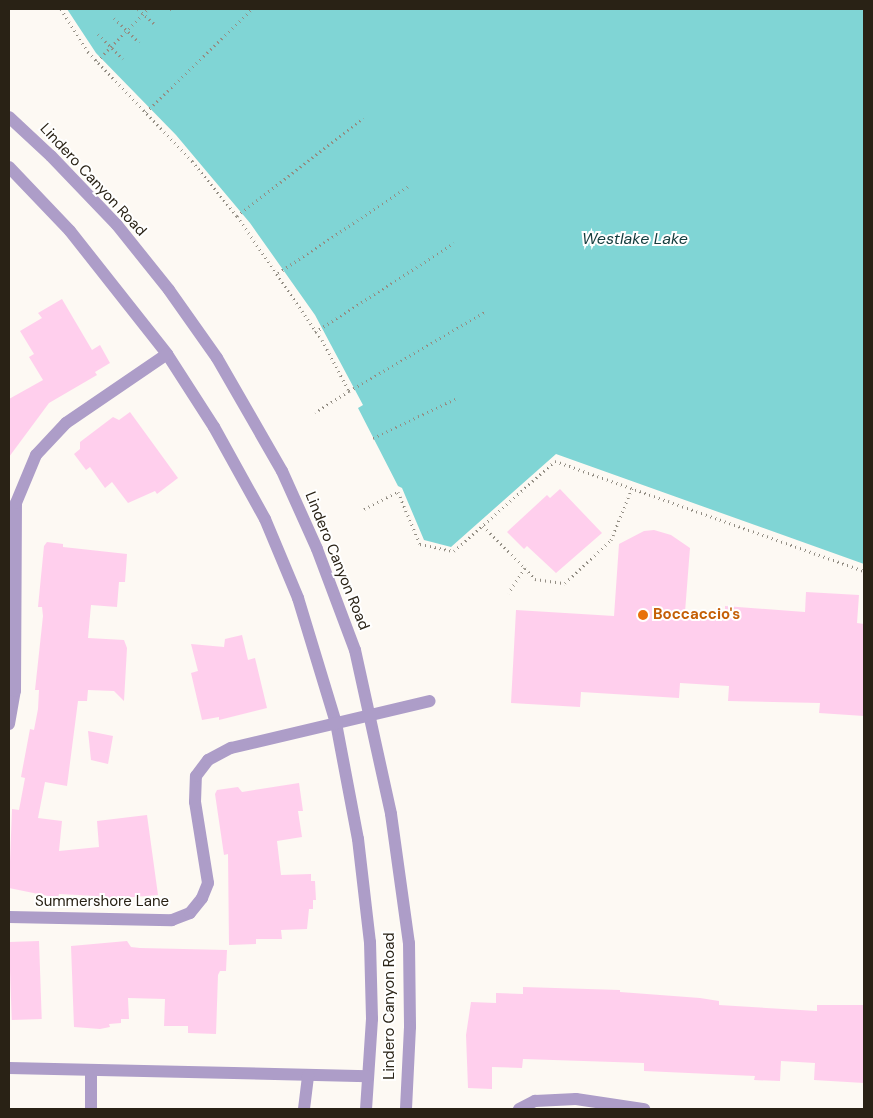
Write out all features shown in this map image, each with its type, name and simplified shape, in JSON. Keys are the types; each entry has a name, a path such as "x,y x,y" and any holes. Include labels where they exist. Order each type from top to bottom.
{"street":[{"name":"Lindero Canyon Road","path":"9,117 51,156 117,225 217,358 282,471 317,549 355,650 371,715 391,814 409,943 410,1027 406,1109"},
{"name":"Lindero Canyon Road","path":"9,167 70,231 120,290 167,354 214,426 266,520 298,598 336,723 358,839 370,942 372,1019 366,1109"},
{"path":"9,724 15,690 16,503 36,455 66,423 167,354"},
{"name":"Summershore Lane","path":"9,917 172,920 190,913 202,898 208,882 195,802 196,776 208,760 231,748 430,702"},
{"path":"9,1068 91,1072 368,1076"},
{"path":"91,1072 91,1109"},
{"path":"304,1109 308,1075"},
{"path":"519,1109 535,1101 576,1099 644,1109"}],"path":[{"path":"61,9 84,48 146,112 237,216 322,340 349,391"},
{"path":"138,9 156,25"},
{"path":"97,61 148,9"},
{"path":"146,112 252,9"},
{"path":"114,18 139,42"},
{"path":"98,34 124,59"},
{"path":"237,216 363,118"},
{"path":"277,274 409,186"},
{"path":"315,332 454,243"},
{"path":"315,412 485,312"},
{"path":"373,438 455,399"},
{"path":"364,508 398,492 420,544 454,552 555,461 864,571"},
{"path":"483,526 535,579 566,583 611,540 632,488"},
{"path":"508,593 525,568"}],"water":[{"name":"Westlake Lake","path":"67,9 864,9 864,564 556,454 451,547 424,540 402,488 398,486 358,408 363,405 315,315 250,223 176,135 96,53"}],"building":[{"path":"62,299 92,350 100,345 110,363 95,372 97,375 49,403 9,457 9,399 43,380 29,357 34,354 20,331 42,318 38,313"},
{"path":"130,412 178,478 157,494 155,491 128,503 112,482 105,488 90,467 86,470 74,454 80,449 80,442 113,417 119,420"},
{"path":"560,489 602,533 556,573 527,546 524,549 507,532 547,495 550,498"},
{"path":"654,530 671,535 690,548 685,612 725,614 725,606 805,612 806,592 859,595 857,623 864,624 864,716 819,713 820,703 728,701 729,686 680,683 679,698 581,692 580,707 511,703 516,610 614,616 619,544 644,531"},
{"path":"47,542 63,544 63,547 127,554 125,582 119,582 117,607 91,605 88,638 124,640 127,648 124,701 114,691 88,690 87,701 78,701 67,786 45,782 38,818 62,821 59,851 99,847 97,821 147,815 158,895 97,900 96,896 59,894 58,898 9,888 12,809 19,810 25,778 21,777 30,729 34,730 38,709 39,690 35,690 43,616 42,607 38,607 44,546"},
{"path":"242,635 248,660 255,658 267,708 219,720 219,717 202,720 191,673 198,671 191,644 224,647 225,639"},
{"path":"88,731 113,736 108,764 91,760"},
{"path":"299,783 303,811 298,811 302,837 277,841 281,875 311,874 311,881 315,881 316,900 313,900 313,909 309,909 307,929 281,930 282,939 256,939 256,944 229,945 228,854 224,855 215,794 217,790 238,787 242,792"},
{"path":"39,941 42,1019 12,1020 9,942"},
{"path":"127,941 131,947 140,948 227,950 226,971 220,971 218,975 216,1034 188,1033 188,1026 164,1026 165,999 128,998 129,1019 121,1019 121,1023 109,1024 110,1027 100,1029 74,1027 71,946"},
{"path":"523,987 620,990 620,992 700,998 719,1001 719,1005 817,1011 817,1005 864,1005 864,1083 814,1080 815,1063 781,1061 780,1081 754,1080 755,1076 644,1071 644,1063 523,1059 522,1068 492,1067 492,1089 468,1088 466,1035 471,1002 496,1003 496,993 523,994"}],"place":[{"name":"Boccaccio's","path":"643,615"}]}
